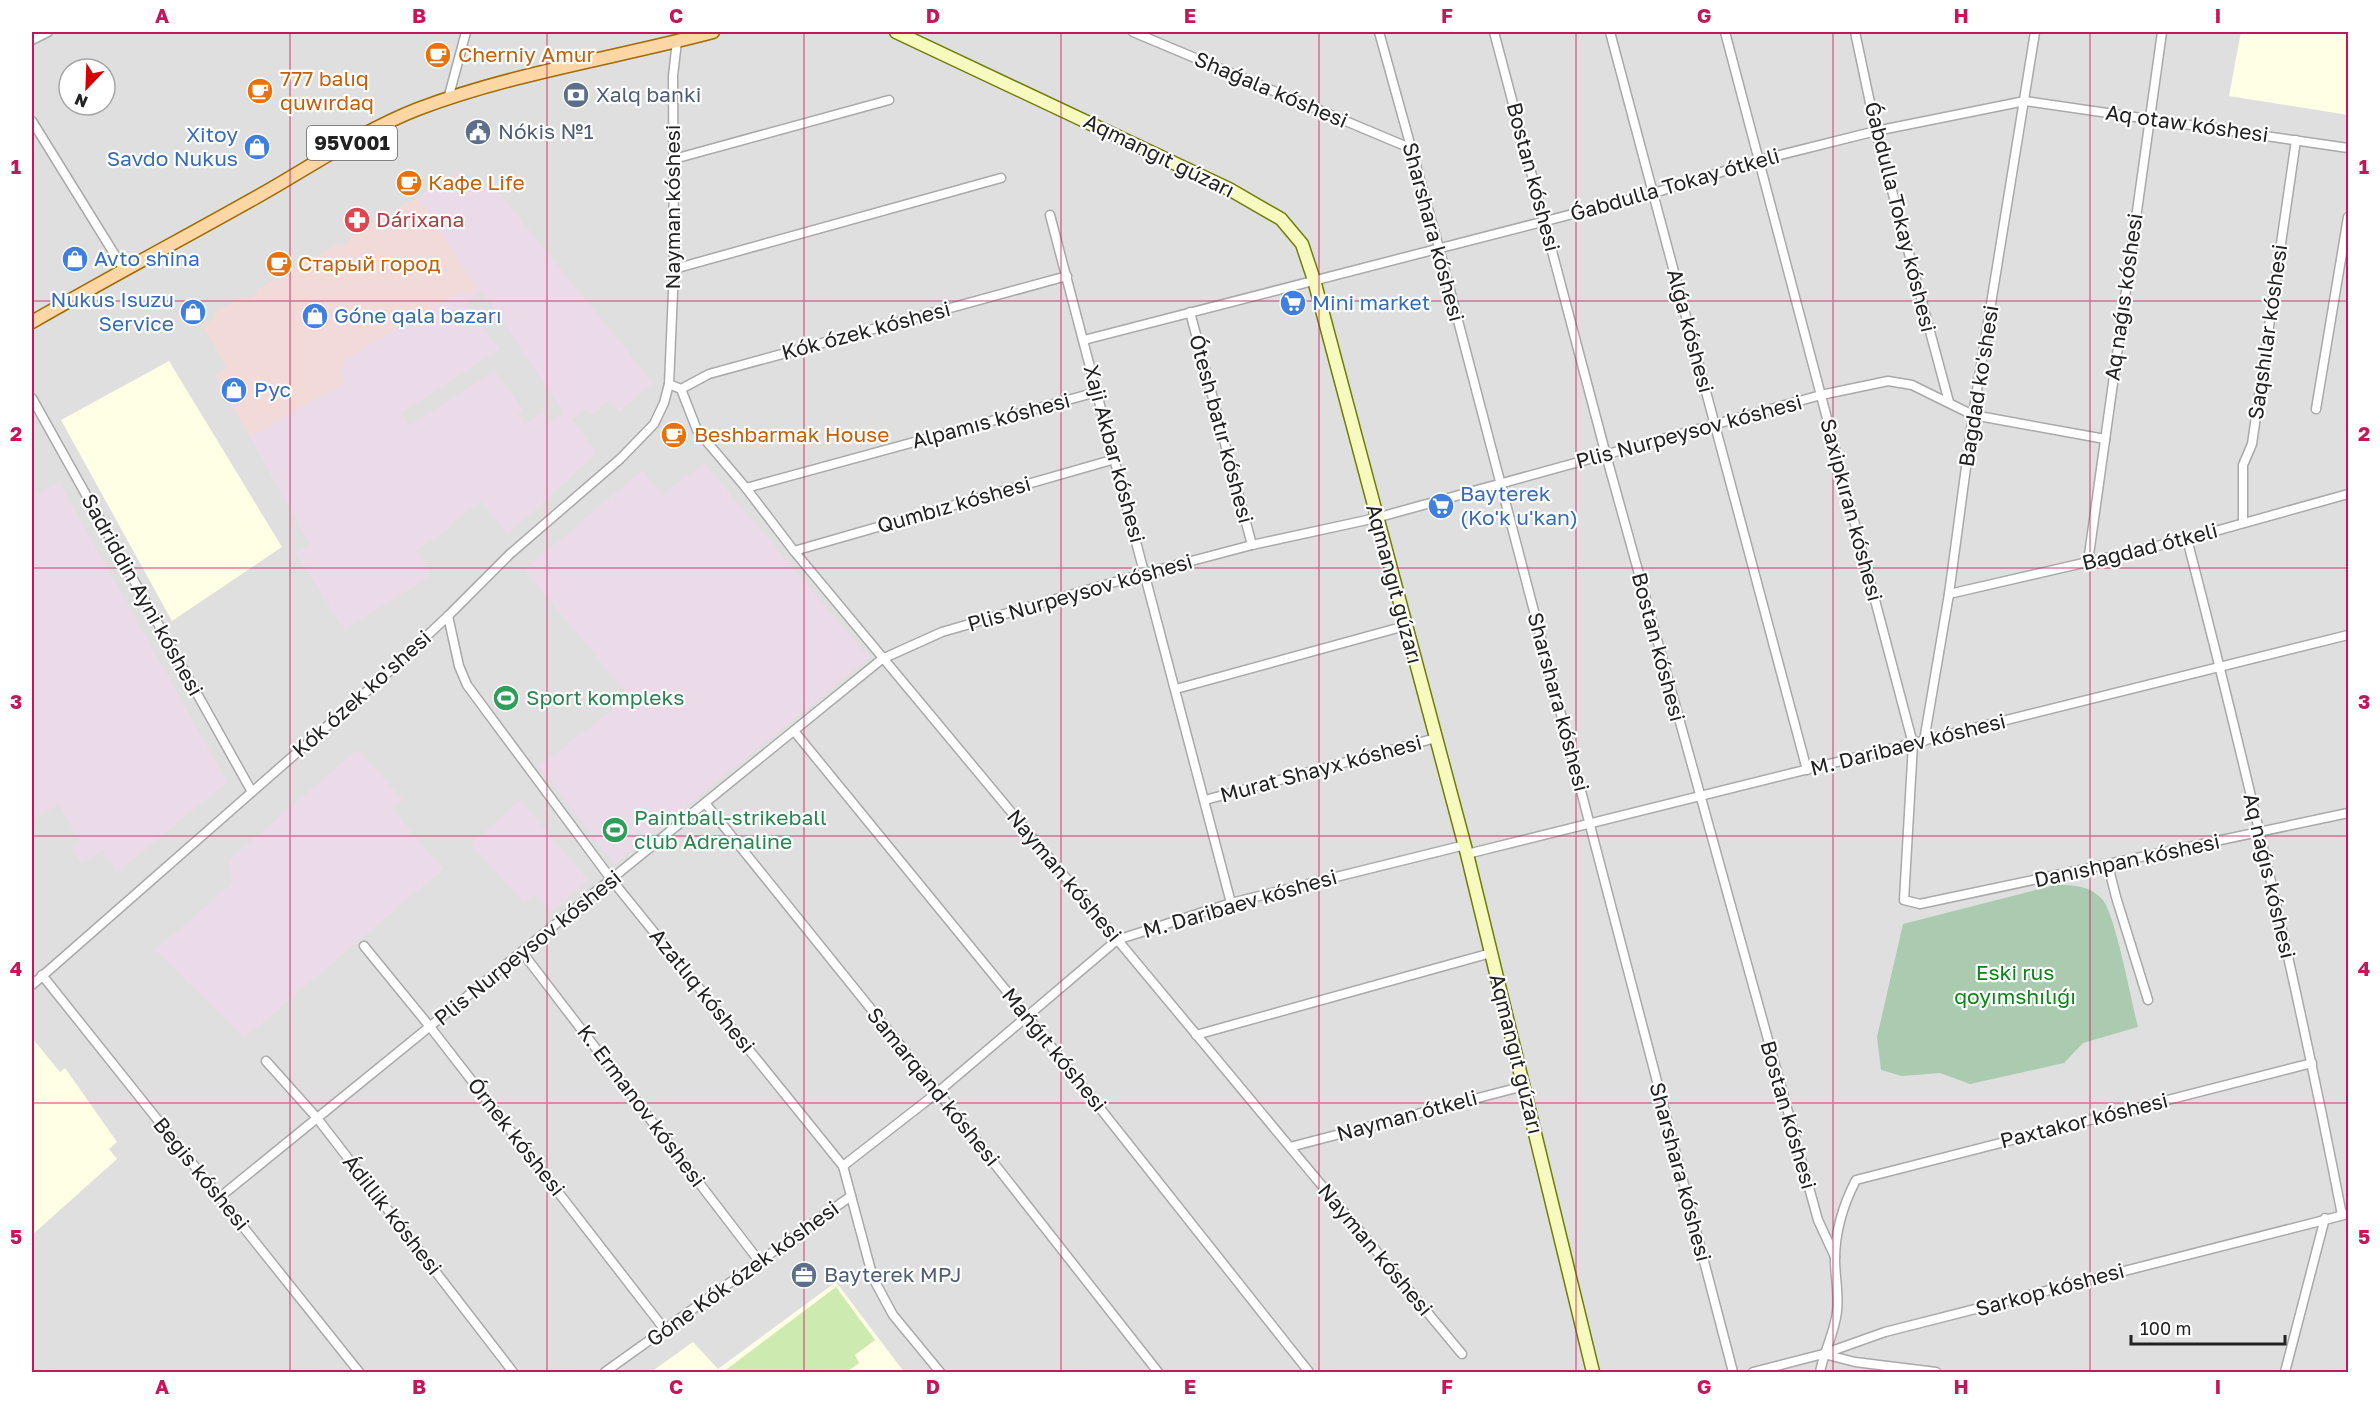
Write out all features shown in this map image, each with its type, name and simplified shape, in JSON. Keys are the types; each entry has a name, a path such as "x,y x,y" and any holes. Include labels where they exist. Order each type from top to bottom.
{"main road":[{"name":"95V001","path":"32,322 123,268 391,121 448,99 522,78 680,36 713,32"}],"street":[{"path":"32,40 48,32"},
{"path":"448,99 466,32"},
{"name":"Aqmangıt gúzarı","path":"896,32 1257,204 1281,219 1302,244 1314,280 1466,849 1593,1372"},
{"name":"Shaǵala kóshesi","path":"1133,32 1410,148"},
{"name":"Sharshara kóshesi","path":"1379,32 1439,248 1733,1372"},
{"name":"Bostan kóshesi","path":"1494,32 1699,797 1818,1220 1835,1257"},
{"name":"Alǵa kóshesi","path":"1610,32 1807,770"},
{"name":"Saxipkıran kóshesi","path":"1725,32 1913,744 1904,900"},
{"name":"Ǵabdulla Tokay kóshesi","path":"1856,32 1876,131 1949,402"},
{"name":"Bagdad ko'shesi","path":"1924,741 1949,594 1973,415 2035,32"},
{"name":"Aq naǵıs kóshesi","path":"2088,562 2162,32"},
{"name":"Nayman kóshesi","path":"669,384 674,269 673,76 680,36"},
{"path":"674,159 889,100"},
{"name":"Ǵabdulla Tokay ótkeli","path":"1084,340 1654,193 1760,160 1876,131 2025,102"},
{"name":"Aq otaw kóshesi","path":"2025,102 2349,148"},
{"path":"32,121 123,268"},
{"name":"Saqshılar kóshesi","path":"2243,524 2242,465 2252,444 2296,140"},
{"path":"674,269 1001,178"},
{"name":"Xaji Akbar kóshesi","path":"1050,215 1231,903"},
{"path":"2316,409 2349,217"},
{"name":"Kók ózek kóshesi","path":"681,389 709,374 1067,276"},
{"name":"Ótesh batır kóshesi","path":"1191,312 1252,545"},
{"name":"Plis Nurpeysov kóshesi","path":"220,1197 431,1028 882,659 942,632 1146,573 1252,545 1376,518 1821,395 1888,381 1912,385 1973,415 2105,439"},
{"path":"669,384 681,389"},
{"name":"Kók ózek ko'shesi","path":"32,985 382,678 510,554 637,443 654,424 664,403 669,384"},
{"name":"Nayman kóshesi","path":"681,389 697,430 746,488 794,551 1462,1354"},
{"name":"Alpamıs kóshesi","path":"746,488 1097,392"},
{"name":"Sadriddin Ayni kóshesi","path":"32,398 252,792"},
{"name":"Qumbız kóshesi","path":"794,551 1115,459"},
{"name":"Bagdad ótkeli","path":"1949,594 2187,539 2349,494"},
{"name":"Aq naǵıs kóshesi","path":"2187,539 2260,833 2345,1214"},
{"name":"Azatlıq kóshesi","path":"448,616 459,666 467,685 611,879 843,1166 873,1278 893,1315 940,1372"},
{"path":"1176,689 1406,626"},
{"name":"M. Daribaev kóshesi","path":"843,1166 938,1092 1117,940 1231,903 1466,849 1589,824 2349,635"},
{"name":"Mańǵıt kóshesi","path":"794,731 1027,1016 1309,1372"},
{"name":"Murat Shayx kóshesi","path":"1205,800 1436,738"},
{"name":"Samarqand kóshesi","path":"705,803 938,1092 1158,1372"},
{"name":"Danıshpan kóshesi","path":"1904,900 1920,904 2349,813"},
{"path":"2108,865 2148,1000"},
{"name":"Órnek kóshesi","path":"364,946 431,1028 665,1330"},
{"name":"K. Ermanov kóshesi","path":"522,952 759,1261"},
{"path":"1196,1035 1491,953"},
{"name":"Begis kóshesi","path":"42,975 359,1372"},
{"name":"Ádillik kóshesi","path":"266,1061 317,1118 513,1372"},
{"name":"Paxtakor kóshesi","path":"1835,1257 1841,1217 1856,1180 2313,1063"},
{"name":"Nayman ótkeli","path":"1290,1147 1524,1086"},
{"name":"Góne Kók ózek kóshesi","path":"605,1372 851,1196"},
{"name":"Sarkop kóshesi","path":"1753,1372 1823,1354 1885,1332 2345,1214"},
{"path":"2285,1372 2325,1218"},
{"path":"1820,1372 1823,1354 1838,1310 1835,1257"},
{"path":"1823,1354 1855,1362 1936,1372"}],"shaded area":[{"path":"32,32 2348,32 2348,1372 32,1372"},
{"path":"2241,32 2348,32 2348,115 2229,96"},
{"path":"459,172 477,193 490,182 653,383 619,411 610,400 591,415 586,409 572,419 597,453 508,534 481,501 450,525 450,528 416,550 431,575 346,629 296,553 310,544 250,437 345,382 341,372 343,360 462,291 466,296 477,289 418,197","holes":["482,291 564,412 549,422 542,413 524,425 517,414 523,411 495,371 409,426 401,413 499,349 466,302"]},
{"name":"Góne qala bazarı","path":"418,197 477,289 466,296 463,291 346,382 250,437 215,375 227,368 201,322 203,325 214,319 212,314 244,296 246,300 257,294 256,291 262,287 340,243 342,246 351,241 350,237 358,231"},
{"path":"169,361 282,547 172,621 61,420"},
{"path":"704,463 869,658 615,864 539,767 629,696 525,570 642,470 663,495"},
{"path":"59,482 227,782 117,873 103,851 81,863 72,847 80,843 59,804 32,820 32,497"},
{"path":"357,750 403,800 392,809 443,869 244,1038 155,950 232,884 229,860"},
{"path":"520,800 588,880 552,912 535,894 524,903 471,844"},
{"path":"32,1038 60,1072 65,1068 117,1142 109,1149 117,1159 32,1235"},
{"path":"836,1282 904,1372 651,1372 693,1342 718,1369"}],"green space":[{"name":"Eski rus qoyımshılıǵı","path":"2055,885 2086,888 2097,894 2107,907 2118,939 2138,1027 2083,1043 2064,1063 1970,1084 1940,1073 1902,1076 1881,1070 1877,1037 1903,924"},
{"path":"836,1287 875,1340 855,1355 859,1363 847,1372 723,1372"}],"place":[{"name":"Cherniy Amur","path":"438,55"},
{"name":"777 balıq quwırdaq","path":"260,91"},
{"name":"Xalq banki","path":"576,95"},
{"name":"Nókis №1","path":"478,132"},
{"name":"Xitoy Savdo Nukus","path":"257,147"},
{"name":"Кафе Life","path":"409,183"},
{"name":"Dárixana","path":"357,220"},
{"name":"Avto shina","path":"75,259"},
{"name":"Старый город","path":"279,264"},
{"name":"Mini market","path":"1293,303"},
{"name":"Nukus Isuzu Service","path":"193,312"},
{"name":"Góne qala bazarı","path":"315,316"},
{"name":"Рус","path":"234,390"},
{"name":"Beshbarmak House","path":"674,435"},
{"name":"Bayterek (Ko'k u'kan)","path":"1441,506"},
{"name":"Sport kompleks","path":"506,698"},
{"name":"Paintball-strikeball club Adrenaline","path":"615,830"},
{"name":"Bayterek MPJ","path":"804,1275"}]}
